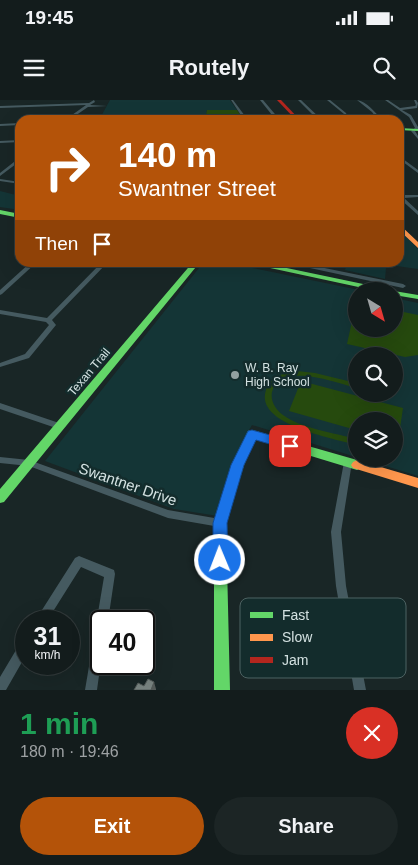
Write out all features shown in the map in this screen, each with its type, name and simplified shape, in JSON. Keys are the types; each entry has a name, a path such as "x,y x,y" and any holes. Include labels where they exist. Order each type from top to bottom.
{"street":[{"path":"232,100 242,115"},
{"path":"260,100 274,115"},
{"path":"279,100 293,115"},
{"path":"299,100 315,115"},
{"path":"328,100 345,115"},
{"path":"358,100 376,115"},
{"path":"386,100 410,116 417,128 417,133 404,130"},
{"path":"400,109 416,107 418,105 414,100"},
{"path":"74,115 94,101"},
{"path":"0,107 106,106"},
{"path":"410,116 418,117"},
{"path":"0,125 15,124"},
{"path":"0,142 15,141"},
{"path":"404,161 418,172"},
{"path":"0,176 15,163"},
{"path":"0,180 15,182"},
{"path":"404,197 418,196"},
{"path":"404,201 418,214"},
{"path":"404,231 418,246"},
{"path":"0,293 30,267"},
{"path":"48,320 101,267"},
{"name":"Texan Trail","path":"0,498 193,267"},
{"path":"270,267 348,283"},
{"path":"309,267 383,282"},
{"path":"403,295 418,298"},
{"path":"0,312 48,320 53,325 26,356 0,364"},
{"path":"0,406 59,426"},
{"path":"222,690 220,523 238,465 252,434 348,462 336,532 343,598"},
{"name":"Swantner Drive","path":"0,460 29,463 168,514 220,523"},
{"path":"365,467 418,483"},
{"path":"48,610 79,561 110,574 104,610"},
{"path":"0,688 15,663"},
{"path":"91,690 93,675"}],"shaded area":[{"path":"110,100 230,100 237,110 207,110 206,115 102,115"},
{"path":"0,191 15,195 15,209 0,207"},
{"path":"404,234 418,249 418,269 404,267"},
{"name":"W. B. Ray High School","path":"200,267 247,267 348,288 348,338 402,338 403,300 418,303 418,476 389,467 403,467 403,412 348,412 348,455 252,425 243,440 218,516 174,509 45,461"},
{"path":"346,267 386,268 385,279 345,270"}],"green space":[{"path":"207,110 237,110 240,115 206,115"},
{"path":"403,312 418,315 418,355 403,357 403,347 360,347 347,344 348,338 402,338"},
{"path":"297,371 315,373 348,381 348,386 310,376 286,378 277,383 272,392 272,399 276,408 290,420 318,430 348,437 348,443 298,428 283,421 272,412 266,402 268,385 278,376"},
{"path":"301,381 348,393 348,402 380,402 403,408 402,412 348,412 348,428 289,411"}],"building":[{"path":"148,679 154,682 151,690 134,690 138,683 144,686"}],"traffic: fast":[{"path":"404,129 418,130"},
{"path":"0,212 15,215"},
{"path":"0,498 193,267"},
{"path":"269,267 348,283"},
{"path":"403,294 418,297"},
{"path":"222,690 220,523 238,465 252,434 348,462"}],"traffic: slow":[{"path":"404,231 418,246"},
{"path":"364,467 418,483"}],"traffic: jam":[{"path":"279,100 293,115"}],"place":[{"name":"W. B. Ray High School","path":"235,375"}],"route":[{"path":"220,560 220,523 238,465 252,434 290,446"}]}
